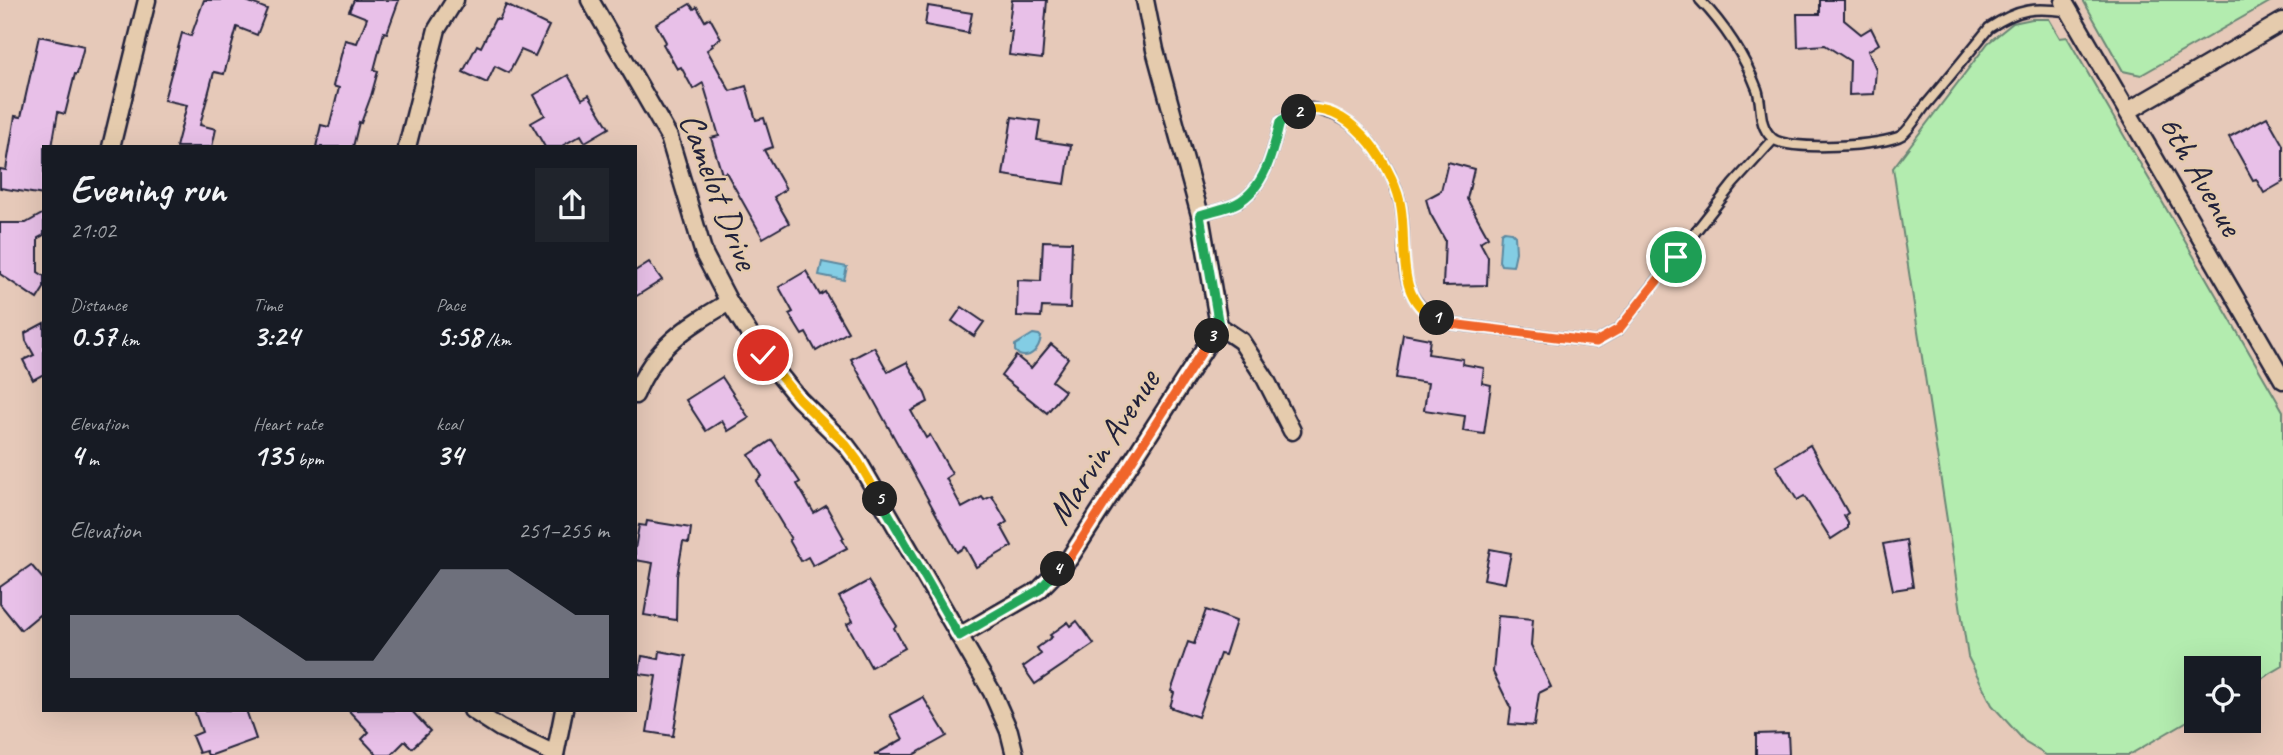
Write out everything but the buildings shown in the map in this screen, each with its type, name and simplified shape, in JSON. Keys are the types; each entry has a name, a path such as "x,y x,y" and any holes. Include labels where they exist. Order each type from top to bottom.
{"street":[{"path":"111,145 147,0"},
{"path":"408,145 437,29 455,0"},
{"name":"Camelot Drive","path":"590,0 670,137 704,254 729,302 763,355 799,399 846,445 858,461 992,692 1009,731 1014,755"},
{"path":"1145,0 1155,50 1200,215 1219,326 1241,341 1265,378 1292,431"},
{"name":"6th Avenue","path":"2068,7 2283,380"},
{"path":"2128,111 2283,21"},
{"path":"637,391 643,376 659,353 687,327 729,302"},
{"name":"Marvin Avenue","path":"959,636 1039,590 1069,559 1219,326"},
{"path":"475,712 500,728 555,755 564,712"}],"lane":[{"path":"1700,0 1726,29 1741,52 1758,92 1761,122 1773,140 1788,145 1817,148 1901,136 1989,28 2006,16 2038,8 2068,7"},
{"path":"1200,215 1236,204 1252,192 1262,178 1275,146 1280,122 1310,108 1337,114 1364,134 1390,174 1401,203 1408,286 1420,306 1430,315 1451,324 1596,342 1619,329 1733,184 1773,140"}],"green space":[{"path":"2083,0 2273,0 2141,75 2123,71"},
{"path":"2049,19 2060,38 2067,37 2283,411 2283,666 2261,679 2261,656 2184,656 2184,723 2129,755 2046,755 2026,743 1992,705 1968,657 1893,168 1988,43 2013,23"}],"water":[{"path":"1504,231 1515,236 1513,266 1501,265 1499,261 1501,233"},
{"path":"822,262 847,267 844,280 819,275"},
{"path":"1033,334 1041,337 1036,349 1027,356 1019,355 1015,351 1015,345"}],"route":[{"path":"763,355 799,399 846,445 858,461 959,636 1039,590 1069,559 1219,326 1200,215 1236,204 1252,192 1262,178 1275,146 1280,122 1293,114 1310,108 1337,114 1364,134 1390,174 1401,203 1408,286 1420,306 1430,315 1451,324 1596,342 1619,329 1676,257"}]}
